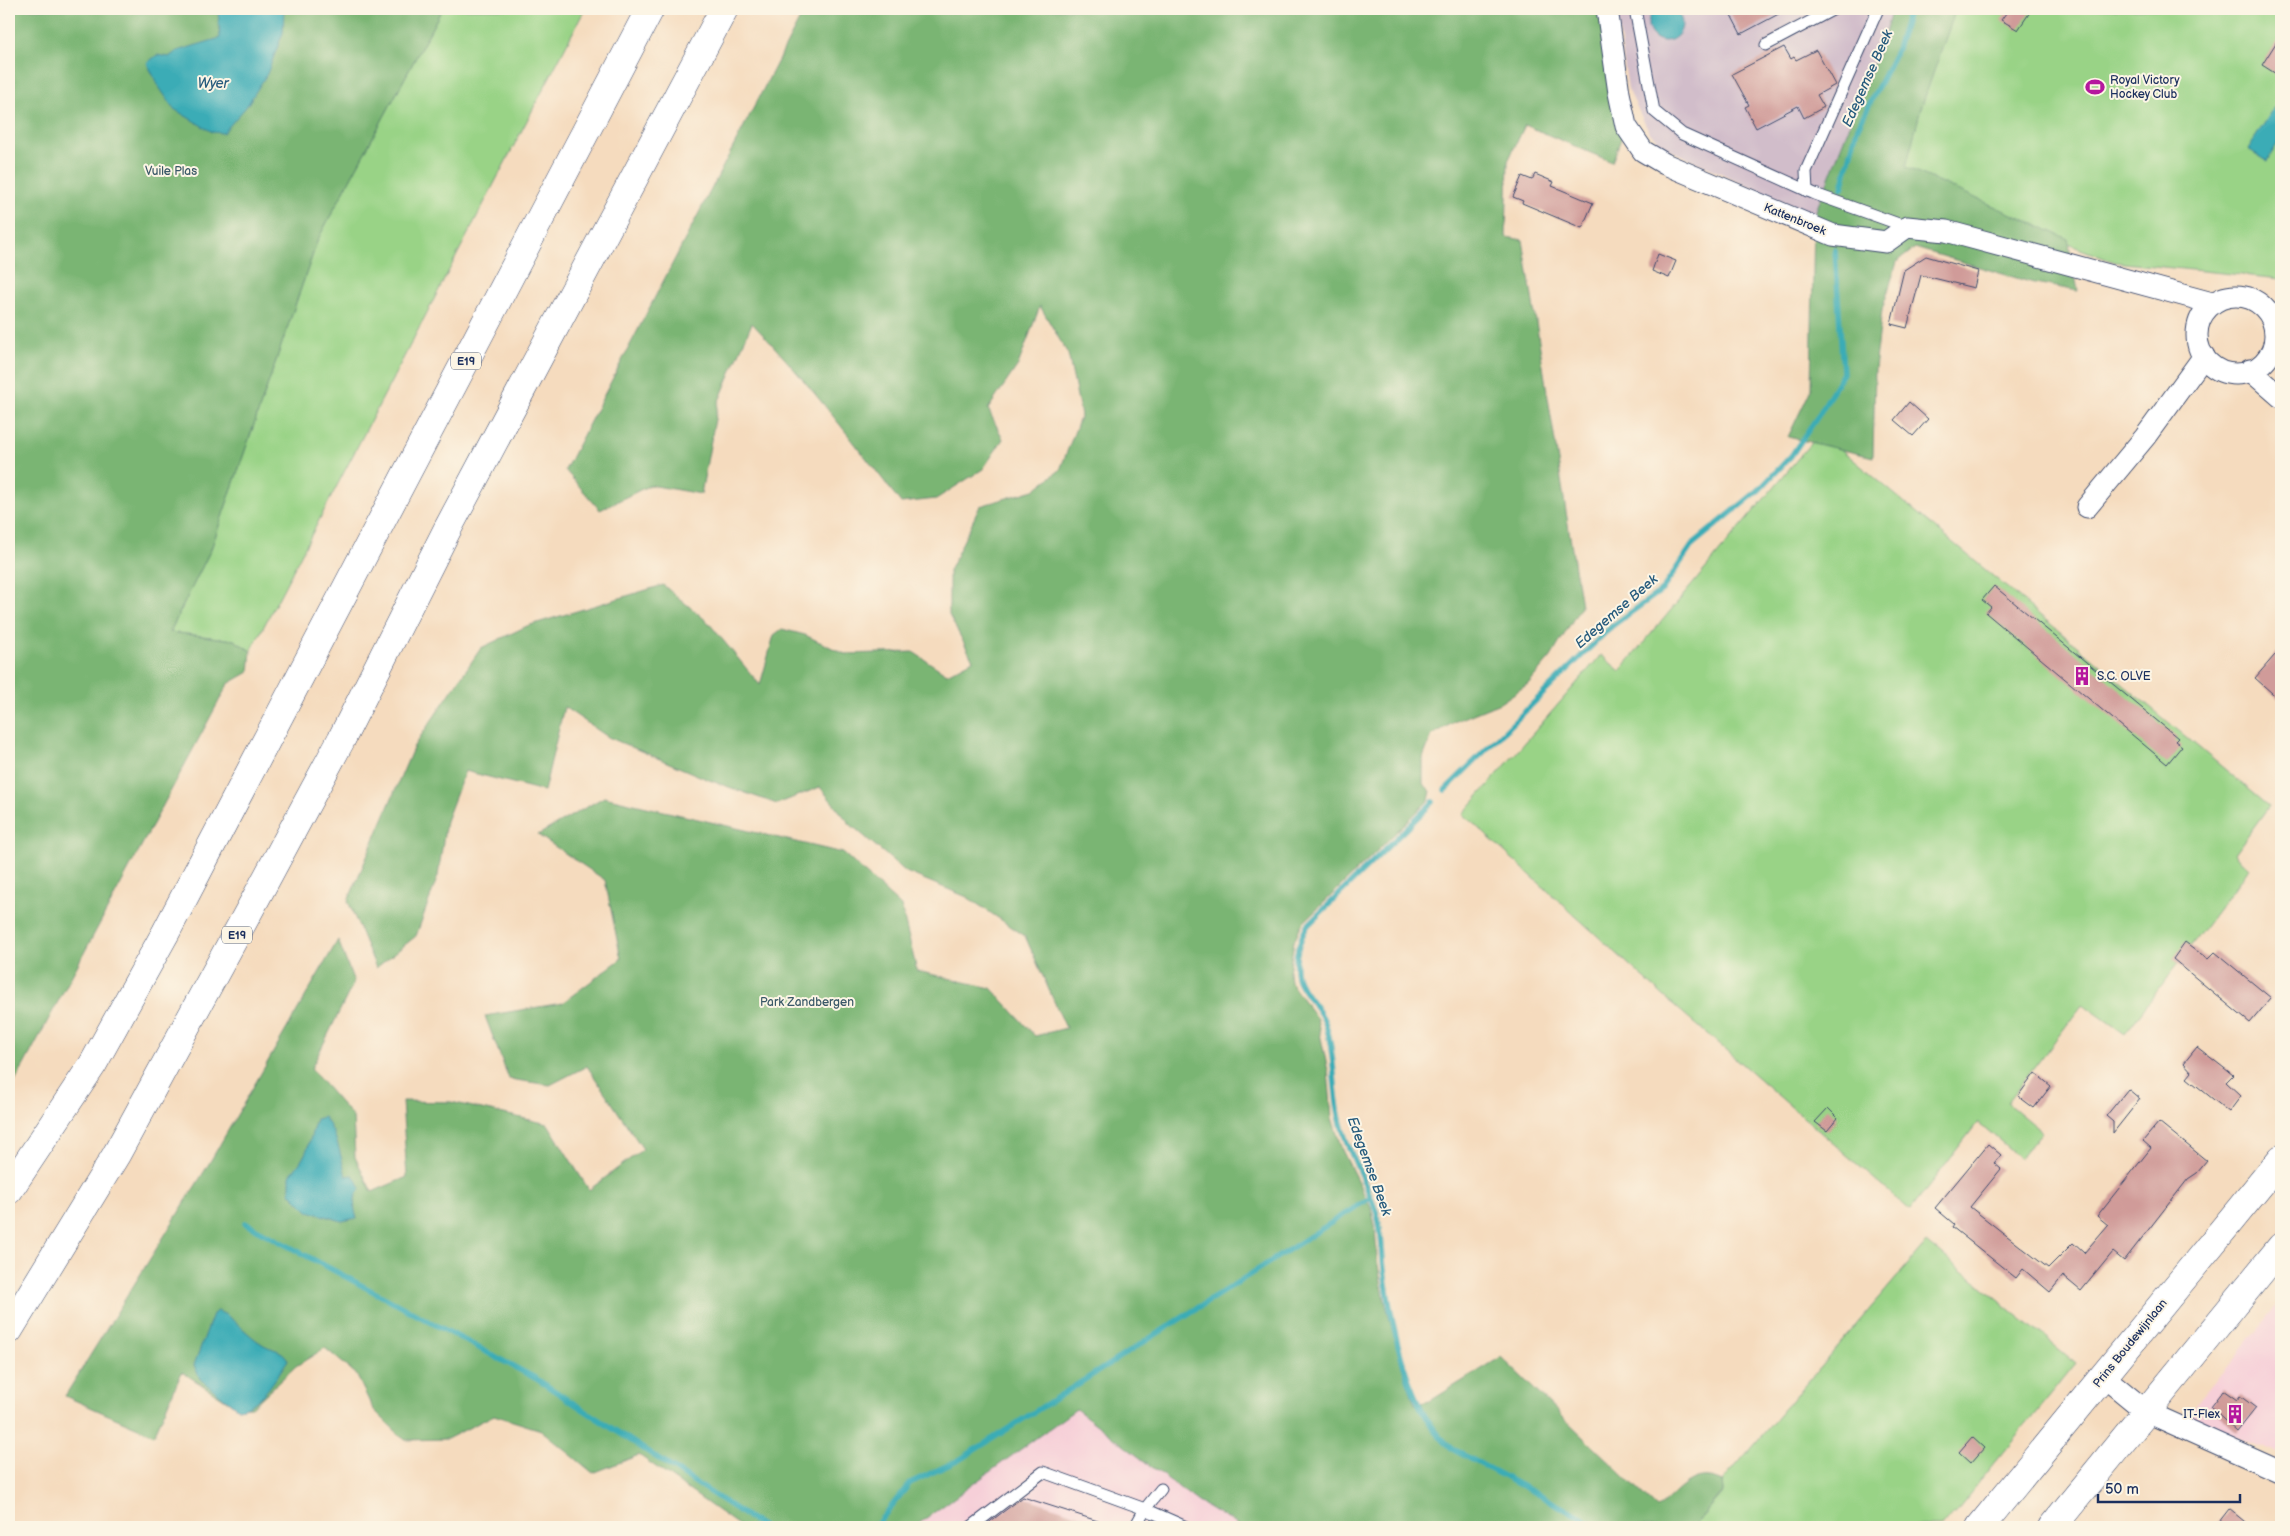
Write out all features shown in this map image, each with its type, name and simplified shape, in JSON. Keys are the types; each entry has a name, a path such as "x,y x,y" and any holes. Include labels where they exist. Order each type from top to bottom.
{"main road":[{"name":"E19","path":"9,1190 93,1064 166,932 650,9"},
{"name":"E19","path":"9,1330 116,1154 261,890 341,740 452,521 724,9"},
{"name":"Prins Boudewijnlaan","path":"1980,1527 2281,1159"},
{"path":"2052,1527 2281,1246"}],"street":[{"name":"Kattenbroek","path":"1607,9 1619,93 1626,126 1643,151 1665,164 1833,235 1886,242 1907,227"},
{"path":"1907,227 1946,231 2212,303"},
{"path":"2229,296 2242,296 2254,300 2276,317 2274,344 2268,356 2260,365 2250,370 2236,374 2212,366 2198,344 2197,332 2200,319 2212,303 2229,296"},
{"path":"2087,507 2145,437 2204,356"},
{"path":"2250,370 2281,397"},
{"path":"2103,1376 2147,1412 2281,1472"}],"lane":[{"path":"1635,9 1654,111 1682,134 1807,191 1907,227"},
{"path":"1766,45 1834,9"},
{"path":"1807,191 1806,171 1878,9"},
{"path":"971,1527 1043,1472 1145,1509 1186,1527"},
{"path":"1135,1527 1145,1509 1161,1489"}],"shaded area":[{"path":"1616,9 1892,9 1883,40 1814,216 1666,148 1649,132 1628,89"},
{"path":"2281,1301 2281,1454 2184,1419"},
{"path":"1076,1409 1198,1502 1242,1527 914,1527"}],"green space":[{"name":"Vuile Plas","path":"9,9 442,9 318,239 211,549 170,632 234,640 251,651 249,672 228,684 9,1093"},
{"path":"442,9 585,9 251,651 234,640 170,632 211,549 318,239"},
{"name":"Park Zandbergen","path":"805,9 1607,9 1626,126 1612,162 1525,125 1508,161 1506,237 1523,240 1581,606 1551,657 1528,684 1500,703 1456,721 1432,735 1423,758 1423,784 1431,791 1429,800 1301,925 1294,941 1289,972 1290,982 1317,1019 1328,1071 1332,1118 1342,1150 1371,1208 1375,1226 1377,1260 1384,1297 1401,1364 1415,1404 1430,1401 1501,1357 1658,1509 1680,1489 1695,1480 1712,1478 1722,1482 1723,1492 1693,1527 1242,1527 1198,1502 1076,1409 914,1527 741,1527 639,1455 593,1473 541,1430 494,1415 447,1439 405,1440 373,1409 356,1374 325,1348 296,1366 252,1407 238,1408 182,1372 154,1435 65,1396 207,1167 338,940 354,982 311,1069 353,1117 355,1157 372,1192 407,1177 402,1101 451,1102 548,1124 589,1190 643,1149 587,1066 550,1085 509,1079 485,1016 562,1003 621,959 605,880 538,835 604,797 843,853 901,906 917,971 991,988 1035,1036 1066,1028 1025,936 967,897 906,872 850,824 820,787 777,804 709,780 608,737 564,707 544,791 465,771 446,821 438,876 416,936 376,968 348,901 414,746 481,648 527,626 663,585 708,622 760,685 774,635 782,629 805,635 845,654 913,652 947,674 973,660 949,615 949,571 980,506 1034,490 1060,470 1081,415 1068,354 1040,306 1018,365 988,409 1003,439 983,469 936,499 901,503 810,388 752,323 718,403 701,494 650,485 600,510 565,470"},
{"path":"1892,9 1956,9 1921,108 1906,167 2068,239 2078,291 2030,282 1915,248 1897,262 1882,310 1875,369 1873,457 1788,437 1811,389 1814,216 1883,40"},
{"path":"1945,9 2281,9 2281,279 2114,262 1892,175"},
{"path":"1820,432 2269,806 2234,854 2249,868 2125,1034 2083,1004 2007,1103 2042,1132 2020,1158 1978,1122 1910,1210 1667,999 1463,814 1601,655 1620,671"},
{"path":"1927,1242 2076,1363 1943,1527 1693,1527 1723,1493 1722,1482"}],"water":[{"path":"1665,7 1672,8 1677,12 1681,17 1681,31 1677,36 1672,40 1665,41 1658,40 1653,36 1649,31 1648,24 1649,17 1653,12 1658,8"},
{"name":"Wyer","path":"218,9 284,9 283,33 267,74 246,107 223,133 212,132 174,109 159,87 147,63 157,55 169,57 177,51 220,38"},
{"path":"2281,97 2281,138 2267,161 2248,149"},
{"path":"324,1117 336,1138 346,1176 353,1175 361,1188 354,1202 357,1218 342,1221 308,1211 290,1193 290,1175 304,1155 316,1119"},
{"path":"218,1311 230,1318 265,1346 286,1356 288,1360 261,1397 254,1403 238,1409 200,1379 194,1365 213,1314"}],"building":[{"path":"1743,9 1788,9 1741,34 1731,15"},
{"path":"2009,9 2032,9 2018,30 2001,20"},
{"path":"2281,35 2281,77 2262,65"},
{"path":"1784,47 1791,59 1794,57 1796,60 1816,50 1835,85 1817,95 1824,107 1804,118 1798,106 1756,128 1745,107 1749,105 1732,74"},
{"path":"1535,174 1554,182 1552,186 1593,203 1582,228 1522,203 1523,201 1513,197 1522,176 1532,180"},
{"path":"1658,254 1676,261 1669,278 1652,271"},
{"path":"1926,256 1978,271 1974,288 1921,275 1907,328 1891,324 1904,270"},
{"path":"1909,402 1928,419 1913,436 1894,420"},
{"name":"S.C. OLVE","path":"1994,586 2178,738 2175,741 2182,746 2167,764 1986,613 1991,607 1982,600"},
{"path":"2281,648 2281,701 2255,678"},
{"path":"2185,942 2208,959 2215,952 2271,998 2250,1023 2173,959"},
{"path":"2197,1047 2233,1075 2226,1082 2241,1096 2229,1112 2187,1078 2192,1072 2184,1063"},
{"path":"2035,1073 2051,1086 2034,1108 2018,1096"},
{"path":"2128,1089 2140,1099 2113,1133 2113,1122 2106,1116"},
{"path":"1828,1108 1838,1118 1827,1131 1815,1122"},
{"path":"2159,1122 2207,1161 2197,1173 2188,1179 2124,1261 2113,1252 2081,1291 2063,1276 2050,1292 2023,1269 2016,1278 1952,1227 1954,1224 1935,1208 1988,1144 2001,1155 1994,1163 2001,1169 1970,1207 2048,1268 2073,1243 2084,1253 2108,1225 2097,1216 2151,1148 2143,1141"},
{"name":"IT-Flex","path":"2223,1390 2237,1400 2240,1396 2256,1408 2237,1432 2210,1407"},
{"path":"1972,1437 1984,1448 1971,1463 1959,1452"},
{"path":"1023,1497 1107,1524 1106,1527 983,1527"},
{"path":"2229,1509 2251,1527 2215,1527"}],"waterway":[{"name":"Edegemse Beek","path":"1842,188 1857,129 1897,49 1909,9"},
{"name":"Edegemse Beek","path":"1445,790 1612,626 1662,590 1693,544 1759,490 1791,456 1818,416 1843,373 1835,250"},
{"name":"Edegemse Beek","path":"1433,802 1307,926 1298,951 1297,977 1302,988 1320,1012 1326,1025 1331,1047 1337,1104 1342,1128 1377,1214 1387,1292 1397,1342 1413,1392 1424,1414 1438,1434 1454,1450 1599,1527"},
{"path":"875,1527 910,1483 959,1460 1370,1198"},
{"path":"245,1223 535,1378 763,1527"}],"place":[{"name":"Royal Victory Hockey Club","path":"2095,87"},
{"name":"S.C. OLVE","path":"2082,676"},
{"name":"IT-Flex","path":"2235,1414"}]}
